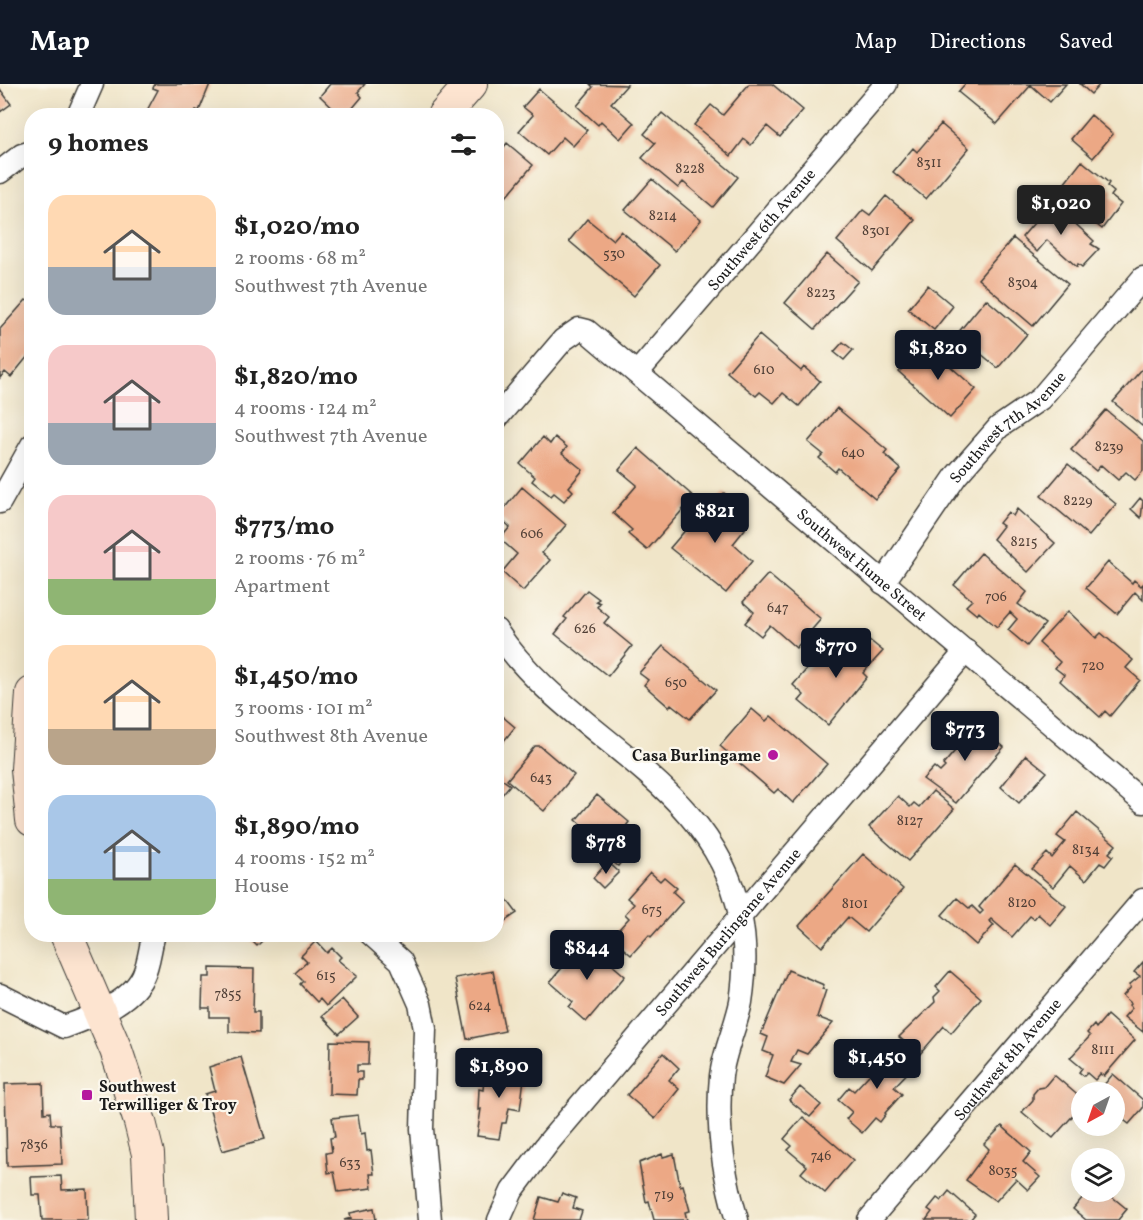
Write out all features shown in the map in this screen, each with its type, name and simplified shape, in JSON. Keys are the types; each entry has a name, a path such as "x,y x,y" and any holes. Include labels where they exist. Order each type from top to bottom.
{"main road":[{"path":"450,108 471,84"},
{"path":"69,942 116,1050 143,1132 148,1154 151,1220"}],"street":[{"path":"82,108 92,84"},
{"name":"Southwest 6th Avenue","path":"637,373 886,84"},
{"path":"0,172 24,154"},
{"name":"Southwest 7th Avenue","path":"883,582 956,476 999,427 1040,399 1143,278"},
{"name":"Southwest Hume Street","path":"504,410 563,340 579,329 587,330 883,582 1140,792"},
{"path":"0,502 24,459"},
{"path":"504,641 519,663 667,791 692,818 712,844 741,916 742,991 722,1076 720,1132 722,1162 737,1220"},
{"name":"Southwest Burlingame Avenue","path":"499,1220 512,1191 543,1150 966,651"},
{"name":"Southwest 8th Avenue","path":"869,1220 1143,900"},
{"path":"0,995 64,1027 100,1014 133,989 143,976 152,942"},
{"path":"380,942 401,961 420,1004 424,1029 422,1129 430,1220"}],"building":[{"path":"155,84 210,84 200,108 148,108 158,90 153,88"},
{"path":"330,84 365,84 358,92 362,97 353,108 333,108 320,96"},
{"path":"590,84 627,85 611,103 634,123 620,139 601,121 598,125 577,106 593,87"},
{"path":"749,84 772,84 803,110 780,137 767,126 751,145 744,139 731,156 694,125 711,105 723,115"},
{"path":"965,84 1066,84 1050,102 1031,85 997,124 958,92"},
{"path":"1080,84 1100,84 1091,94"},
{"path":"0,89 11,104 0,112"},
{"path":"539,89 587,130 573,146 563,137 547,155 519,131 533,115 523,107"},
{"path":"662,113 738,177 713,207 683,182 678,188 642,158 655,143 644,134"},
{"path":"1091,115 1113,134 1093,158 1071,139"},
{"path":"941,124 969,148 926,199 893,172 913,148 917,152"},
{"path":"507,143 533,165 506,197 504,195 504,147"},
{"path":"1082,161 1109,183 1107,186 1114,192 1111,196 1121,204 1102,229 1057,193"},
{"path":"652,179 701,220 675,251 625,210"},
{"path":"886,196 915,220 872,271 837,241 863,210 870,215"},
{"path":"1052,202 1094,241 1091,244 1099,249 1082,267 1078,264 1077,267 1047,240 1037,252 1022,237"},
{"path":"587,219 613,240 621,231 660,265 634,296 569,241"},
{"path":"1013,238 1068,284 1033,326 978,279"},
{"path":"827,254 858,281 815,329 785,303"},
{"path":"928,285 953,306 934,330 908,309"},
{"path":"986,299 1027,334 998,368 957,334"},
{"path":"24,302 24,361 11,377 5,372 0,378 0,329"},
{"path":"759,335 801,371 804,367 820,381 799,406 783,393 774,403 760,392 756,396 727,372"},
{"path":"843,342 853,350 844,360 834,352"},
{"path":"925,344 976,389 950,418 899,372"},
{"path":"1143,368 1143,425 1142,426 1113,402"},
{"path":"837,408 887,450 884,454 901,469 875,499 838,468 835,472 819,458 823,454 808,442"},
{"path":"1106,410 1143,441 1143,471 1135,480 1126,472 1118,480 1101,465 1096,471 1071,450"},
{"path":"543,437 550,444 555,437 567,447 562,453 583,470 569,487 573,491 564,501 554,493 551,496 532,481 535,477 520,464"},
{"path":"638,448 694,497 647,550 628,534 632,530 613,513 637,485 619,470"},
{"path":"1068,464 1116,504 1089,536 1041,496"},
{"path":"522,487 566,525 542,553 550,560 523,591 504,574 504,570 517,554 504,543 504,534 510,527 504,522 504,509"},
{"path":"724,493 742,510 734,520 745,529 733,544 752,561 726,593 670,548 713,498 717,500"},
{"path":"1140,498 1143,501 1141,518 1131,509"},
{"path":"1017,509 1055,543 1028,572 993,539 1003,526 999,523 1008,512 1013,516"},
{"path":"981,553 1027,592 1018,604 1045,624 1027,646 1008,630 1017,619 1010,612 997,627 979,612 977,615 966,606 972,600 954,585"},
{"path":"1108,562 1132,583 1134,580 1141,586 1143,584 1143,600 1135,592 1117,614 1086,588"},
{"path":"768,574 821,619 796,648 770,625 761,636 745,623 754,612 743,602"},
{"path":"587,590 599,599 596,601 600,603 597,607 609,617 604,623 632,646 608,676 555,634 567,619 564,617"},
{"path":"1068,611 1096,638 1101,633 1133,660 1126,668 1140,680 1110,716 1105,711 1100,717 1060,681 1064,675 1055,668 1060,662 1039,643"},
{"path":"863,635 883,651 863,673 867,677 828,725 799,701 804,695 793,685 819,655 831,665 842,652 835,646 840,639 852,649"},
{"path":"663,646 716,690 690,719 671,704 669,707 644,685 648,680 639,673"},
{"name":"Casa Burlingame","path":"752,709 766,721 771,716 827,764 793,803 778,789 774,793 720,746"},
{"path":"504,718 515,727 504,741"},
{"path":"970,718 1004,747 956,803 923,779 934,767 940,772 945,767 943,765 965,739 957,733"},
{"path":"535,746 540,746 574,775 544,811 507,780"},
{"path":"1026,755 1047,772 1019,803 1001,787"},
{"path":"504,781 510,785 504,792"},
{"path":"933,791 954,809 908,861 869,827 898,796 910,807 914,803 919,807"},
{"path":"597,795 629,822 621,833 635,845 618,866 607,857 612,851 576,820"},
{"path":"1077,812 1116,845 1109,853 1113,856 1105,866 1100,863 1086,880 1070,866 1053,887 1032,869 1047,853 1052,858 1065,842 1057,836"},
{"path":"863,854 903,889 866,932 848,917 822,947 799,926"},
{"path":"608,862 619,872 603,888 593,878"},
{"path":"1015,864 1066,906 1050,925 1038,914 1034,919 1030,916 1012,937 991,919 989,921 994,925 976,945 942,915 957,898 970,909 972,906 980,914 983,911 979,907"},
{"path":"650,872 660,881 664,877 677,888 673,892 683,901 651,937 649,935 631,955 611,938 629,918 625,914 634,904 627,898"},
{"path":"504,896 517,913 504,922"},
{"path":"317,942 327,953 332,948 341,957 338,960 357,976 326,1006 320,999 317,1002 300,984 303,981 295,973 307,962 301,956"},
{"path":"587,943 625,976 586,1022 569,1007 573,1002 550,982 573,955 575,957"},
{"path":"1143,962 1143,1032 1124,1017 1132,1008 1129,1005 1131,1003 1123,996 1131,987 1129,985 1140,976 1134,972"},
{"path":"210,968 254,969 253,1012 259,1012 259,1033 229,1032 229,1017 210,1017 210,1008 202,1008 203,977 210,977"},
{"path":"788,970 824,985 822,989 826,990 817,1017 833,1023 807,1054 797,1050 791,1062 801,1065 784,1085 765,1077 773,1055 763,1051 768,1037 761,1034"},
{"path":"493,971 505,1031 467,1039 455,978"},
{"path":"950,971 981,998 951,1033 944,1026 920,1054 899,1037 935,1002 934,997 940,991 936,987"},
{"path":"342,999 358,1017 339,1034 322,1016"},
{"path":"1107,1015 1135,1040 1104,1076 1100,1074 1095,1080 1087,1073 1084,1076 1079,1072 1082,1068 1070,1058 1090,1036 1087,1033 1094,1025 1096,1028"},
{"path":"330,1041 369,1042 368,1065 357,1065 357,1072 362,1072 362,1080 358,1080 357,1095 329,1094"},
{"path":"897,1045 917,1063 894,1087 902,1094 880,1122 875,1118 862,1133 846,1119 852,1112 838,1100 849,1087 854,1091"},
{"path":"663,1053 679,1068 669,1080 679,1089 655,1119 627,1095"},
{"path":"241,1057 265,1139 222,1151 205,1094 215,1091 209,1067"},
{"path":"485,1067 525,1071 520,1110 509,1108 506,1123 502,1123 499,1139 477,1136 481,1109 478,1110 479,1089 483,1090"},
{"path":"1113,1074 1122,1082 1106,1082"},
{"path":"1054,1075 1071,1090 1071,1118 1053,1138 1022,1112 1033,1100 1033,1094 1038,1088 1044,1087"},
{"path":"43,1083 44,1113 50,1112 51,1124 60,1124 62,1164 7,1166 5,1084"},
{"path":"1125,1084 1143,1100 1143,1108 1129,1124 1125,1121"},
{"path":"800,1087 821,1105 810,1117 789,1100"},
{"path":"358,1115 361,1134 365,1133 367,1151 371,1150 374,1174 370,1174 372,1188 338,1192 334,1172 328,1173 326,1153 332,1152 330,1138 335,1137 332,1118"},
{"path":"803,1117 853,1160 825,1193 801,1173 807,1166 788,1150 792,1146 784,1139"},
{"path":"1002,1126 1031,1152 1023,1162 1040,1177 1028,1190 1016,1179 996,1201 966,1180 989,1149 984,1144"},
{"path":"662,1154 663,1157 674,1154 680,1186 683,1185 690,1211 685,1212 687,1220 654,1220 649,1201 646,1202 639,1163"},
{"path":"61,1176 62,1190 87,1189 88,1220 42,1220 40,1195 32,1195 31,1177"},
{"path":"949,1191 975,1214 970,1220 926,1220 932,1212 928,1209 937,1198 941,1201"},
{"path":"562,1193 576,1198 573,1208 582,1211 579,1220 534,1220 541,1197 558,1202"},
{"path":"1079,1202 1118,1202 1127,1209 1118,1220 1086,1220 1073,1209"},
{"path":"374,1208 376,1220 344,1220 351,1218 350,1213"}],"place":[{"name":"Casa Burlingame","path":"773,755"},
{"name":"Southwest Terwilliger & Troy","path":"87,1095"}]}
